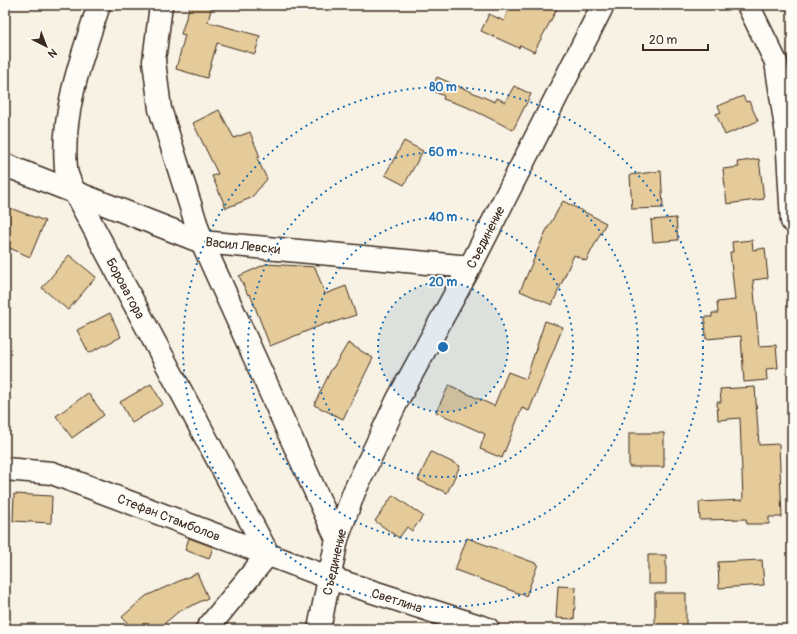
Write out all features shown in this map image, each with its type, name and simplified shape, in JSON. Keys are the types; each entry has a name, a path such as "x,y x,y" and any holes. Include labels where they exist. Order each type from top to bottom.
{"street":[{"name":"Борова гора","path":"99,5 82,52 71,99 66,146 66,169 74,191 268,554"},
{"path":"161,5 154,61 160,109 202,242 337,539"},
{"name":"Съединение","path":"319,629 337,539 354,492 398,399 470,267 603,5"},
{"path":"748,5 776,62 786,135 792,221"},
{"name":"Васил Левски","path":"5,165 202,242 470,267"},
{"name":"Стефан Стамболов","path":"5,469 52,473 330,578"},
{"path":"207,629 268,554"},
{"name":"Светлина","path":"330,578 488,629"}],"building":[{"path":"190,5 212,5 208,22 260,36 255,54 217,43 207,78 176,69 185,35 181,34"},
{"path":"510,5 559,5 534,52 520,45 519,48 481,31 489,14 504,21"},
{"path":"437,77 495,102 497,98 505,102 514,86 531,94 513,130 467,107 443,99 444,96 431,90"},
{"path":"743,96 746,102 749,101 758,121 725,135 716,114 721,112 718,106"},
{"path":"219,110 234,138 250,132 260,157 257,158 267,179 251,198 226,208 212,176 218,174 193,123"},
{"path":"404,141 423,151 404,185 385,175"},
{"path":"759,159 764,199 727,204 723,169 739,167 737,162"},
{"path":"661,171 663,208 632,209 630,175"},
{"path":"563,201 606,223 586,261 574,255 552,305 520,291 546,231"},
{"path":"10,208 45,221 30,257 5,246 5,221"},
{"path":"676,218 678,240 653,242 651,220"},
{"path":"752,240 753,250 765,248 768,278 753,280 759,346 776,345 778,368 766,369 767,380 744,382 741,336 706,339 705,317 712,317 712,313 718,313 717,302 735,300 730,252 733,252 732,242"},
{"path":"69,255 96,277 68,310 42,288"},
{"path":"266,264 315,267 325,294 346,286 356,315 328,324 327,323 270,346 250,294 248,295 239,276"},
{"path":"110,313 121,337 89,353 77,330"},
{"path":"545,321 563,327 529,411 522,408 502,458 480,449 485,434 436,412 449,385 494,406 508,372 526,379"},
{"path":"348,343 373,358 343,419 314,405 332,368"},
{"path":"151,384 163,404 132,423 120,402"},
{"path":"755,387 759,445 779,444 782,517 769,517 769,524 747,524 746,519 700,520 699,502 743,500 740,418 718,420 717,402 721,402 720,389"},
{"path":"88,393 104,415 72,438 56,416"},
{"path":"629,433 664,433 664,467 629,467"},
{"path":"431,452 460,466 447,493 418,480"},
{"path":"14,494 52,496 51,523 13,521"},
{"path":"393,495 423,516 412,531 407,527 399,538 375,521"},
{"path":"189,538 213,547 209,559 185,550"},
{"path":"467,538 538,564 526,596 455,570"},
{"path":"648,555 666,555 666,584 648,584"},
{"path":"762,560 764,585 719,588 718,562"},
{"path":"197,573 208,598 178,612 158,629 133,629 122,617 146,596"},
{"path":"558,586 576,587 574,619 556,618"},
{"path":"655,593 686,593 686,629 655,629"}]}
